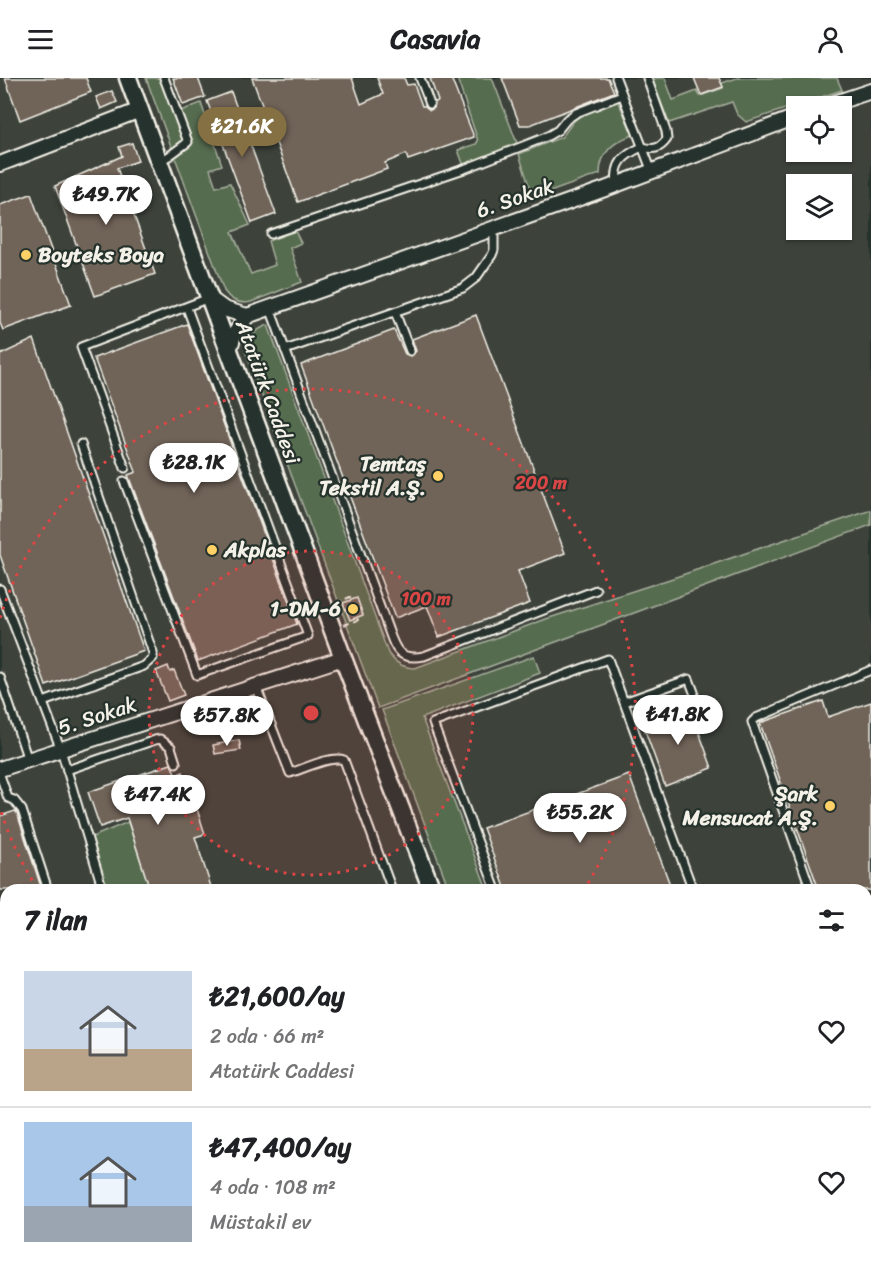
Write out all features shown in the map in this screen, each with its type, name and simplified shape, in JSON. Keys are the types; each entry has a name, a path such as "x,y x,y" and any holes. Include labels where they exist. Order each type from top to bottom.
{"street":[{"name":"Atatürk Caddesi","path":"128,78 343,658 430,884"},
{"path":"852,97 871,91"},
{"path":"0,164 140,110"},
{"name":"6. Sokak","path":"247,316 652,172 786,121"},
{"path":"209,298 224,309 247,316 234,334 229,351"},
{"name":"5. Sokak","path":"0,769 61,750 143,733 256,686 343,658"}],"lane":[{"path":"160,161 188,142 164,78"},
{"path":"420,78 430,104"},
{"path":"616,78 652,172"},
{"path":"617,184 619,163 630,153 642,147 651,150 658,148 667,139 646,78"},
{"path":"272,234 464,169 546,137 558,130 567,119 576,113 622,95"},
{"path":"285,350 470,284 488,262 494,250 494,227"},
{"path":"125,468 81,347 209,298"},
{"path":"124,481 197,675 308,636 187,308"},
{"path":"270,308 387,626 394,643 403,656 411,659 424,656 596,591"},
{"path":"395,312 410,351"},
{"path":"43,702 144,666 153,658 81,444"},
{"path":"0,589 61,750 101,884"},
{"path":"494,884 433,723 608,659 691,884"},
{"path":"809,884 752,722 756,718 871,670"},
{"path":"0,677 28,760"},
{"path":"624,702 689,679 694,692"},
{"path":"256,686 290,773 331,759 344,760 390,884"},
{"path":"67,770 143,733 160,739 171,747 176,763"},
{"path":"0,776 4,798 14,800 22,810 46,884"}],"path":[{"path":"336,603 350,597 351,600"},
{"path":"344,625 358,620 357,618"}],"shaded area":[{"path":"0,78 871,78 871,884 0,884"}],"green space":[{"path":"146,78 165,78 178,112 201,103 222,165 210,169 216,187 230,183 250,225 232,232 251,274 275,265 268,241 295,231 301,243 290,248 302,282 247,303 236,301 224,291"},
{"path":"457,78 492,78 517,143 464,166 458,150 476,144 478,141"},
{"path":"656,78 665,78 673,100 697,91 700,96 723,88 722,83 737,78 837,78 842,90 824,96 786,96 786,109 746,122 737,114 732,102 669,123 653,81"},
{"path":"618,101 633,135 609,149 602,160 600,174 533,198 519,154 562,137 582,114"},
{"path":"268,325 388,653 403,666 415,668 546,619 871,510 871,525 378,708 246,353 252,335"},
{"path":"534,656 540,673 422,718 485,884 447,884 382,710"},
{"path":"128,822 148,884 105,884 90,838"}],"building":[{"path":"5,78 86,78 91,92 20,120"},
{"path":"173,78 198,78 205,97 183,105"},
{"path":"252,78 352,78 361,104 383,94 377,78 404,78 407,85 414,84 422,106 430,110 438,101 430,78 451,78 474,137 408,160 406,154 385,163 387,169 298,202"},
{"path":"502,78 608,78 614,92 530,125 520,125"},
{"path":"694,78 719,78 723,87 701,95"},
{"path":"112,91 117,102 101,109 96,97"},
{"path":"231,92 276,214 252,223 207,101"},
{"path":"132,143 138,161 117,168 155,274 95,296 55,186 122,156 119,147"},
{"name":"Boyteks Boya","path":"31,194 71,305 3,330 0,323 0,205"},
{"name":"Temtaş Tekstil A.Ş.","path":"476,315 565,553 518,571 530,603 439,637 427,606 395,618 301,365 394,330 405,354 411,356 416,351 412,339"},
{"name":"Akplas","path":"187,324 297,624 198,661 128,475 136,472 94,358"},
{"path":"34,339 144,651 46,686 0,555 0,355"},
{"name":"1-DM-6","path":"357,598 363,615 350,620 343,603"},
{"path":"168,666 170,672 174,670 184,695 168,701 156,671"},
{"name":"Şark Mensucat A.Ş.","path":"823,701 828,717 871,702 871,884 817,884 760,723"},
{"path":"690,707 712,768 665,786 643,725"},
{"path":"239,740 241,750 215,754 213,745"},
{"path":"171,764 176,775 183,772 205,834 195,837 210,884 148,884 127,818 100,827 88,792"},
{"path":"629,775 670,884 504,884 483,828"},
{"path":"15,811 17,813 40,884 0,884 0,816"}],"place":[{"name":"Boyteks Boya","path":"26,255"},
{"name":"Temtaş Tekstil A.Ş.","path":"438,476"},
{"name":"Akplas","path":"212,550"},
{"name":"1-DM-6","path":"353,609"},
{"name":"Şark Mensucat A.Ş.","path":"830,806"}]}
